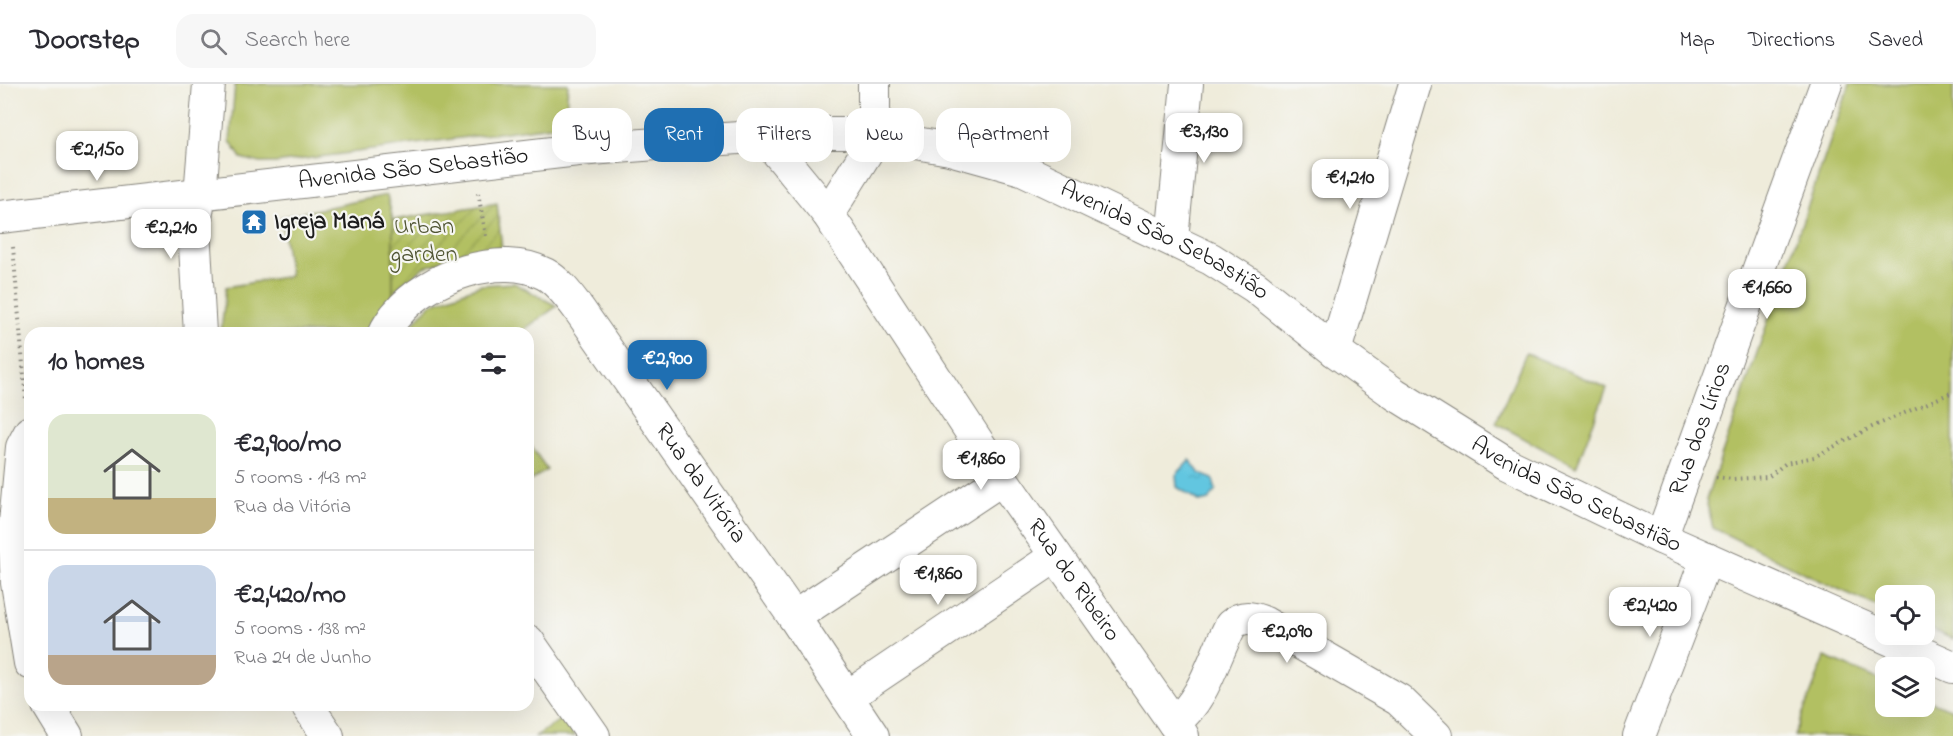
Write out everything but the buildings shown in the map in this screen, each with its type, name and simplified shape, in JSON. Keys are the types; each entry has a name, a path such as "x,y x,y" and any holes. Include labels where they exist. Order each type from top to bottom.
{"street":[{"path":"200,327 194,229 200,195 209,84"},
{"path":"874,84 874,108"},
{"path":"1172,238 1187,84"},
{"path":"1335,351 1415,84"},
{"name":"Rua dos Lírios","path":"1661,538 1826,84"},
{"name":"Avenida São Sebastião","path":"5,217 578,150 736,138"},
{"name":"Avenida São Sebastião","path":"924,144 950,149 1022,169 1172,238 1255,287 1335,351 1405,400 1507,464 1661,538 1953,667"},
{"name":"Rua do Ribeiro","path":"785,162 828,214 1002,479 1178,730"},
{"path":"828,214 861,162"},
{"name":"Rua da Vitória","path":"388,327 397,313 417,295 438,282 458,274 491,265 506,265 546,274 578,308 794,617 873,736"},
{"path":"24,443 14,534 17,583 24,626"},
{"path":"794,617 1002,479"},
{"path":"847,697 1056,556"},
{"path":"1639,736 1707,558"},
{"path":"1178,730 1185,714 1196,701 1231,625 1245,617 1264,623 1399,700 1436,736"},
{"path":"534,650 594,736"},
{"path":"52,711 67,736"},
{"path":"311,711 328,736"}],"path":[{"path":"473,163 491,265"},
{"path":"5,217 24,387"},
{"path":"1684,473 1733,479 1768,477 1786,463 1814,457 1872,427 1953,392"}],"green space":[{"path":"235,84 568,84 566,108 552,108 552,126 275,163 260,163 241,158 230,141"},
{"path":"1850,84 1953,84 1953,639 1935,631 1935,585 1875,585 1875,606 1713,528 1706,500"},
{"path":"387,195 393,220 393,300 370,327 222,327 226,287 290,276 281,217"},
{"name":"Urban garden","path":"497,203 502,249 423,267 393,300 393,220"},
{"path":"514,283 557,306 527,327 410,327 431,304 481,285"},
{"path":"1526,353 1607,388 1576,467 1496,423"},
{"path":"534,450 547,470 534,478"},
{"path":"1825,657 1875,678 1875,717 1935,717 1935,703 1953,710 1953,736 1794,736"},
{"path":"563,718 575,736 536,736"}],"water":[{"path":"1190,460 1200,474 1213,479 1216,491 1209,500 1200,502 1177,487 1176,475"}],"place":[{"name":"Igreja Maná","path":"254,222"}]}
